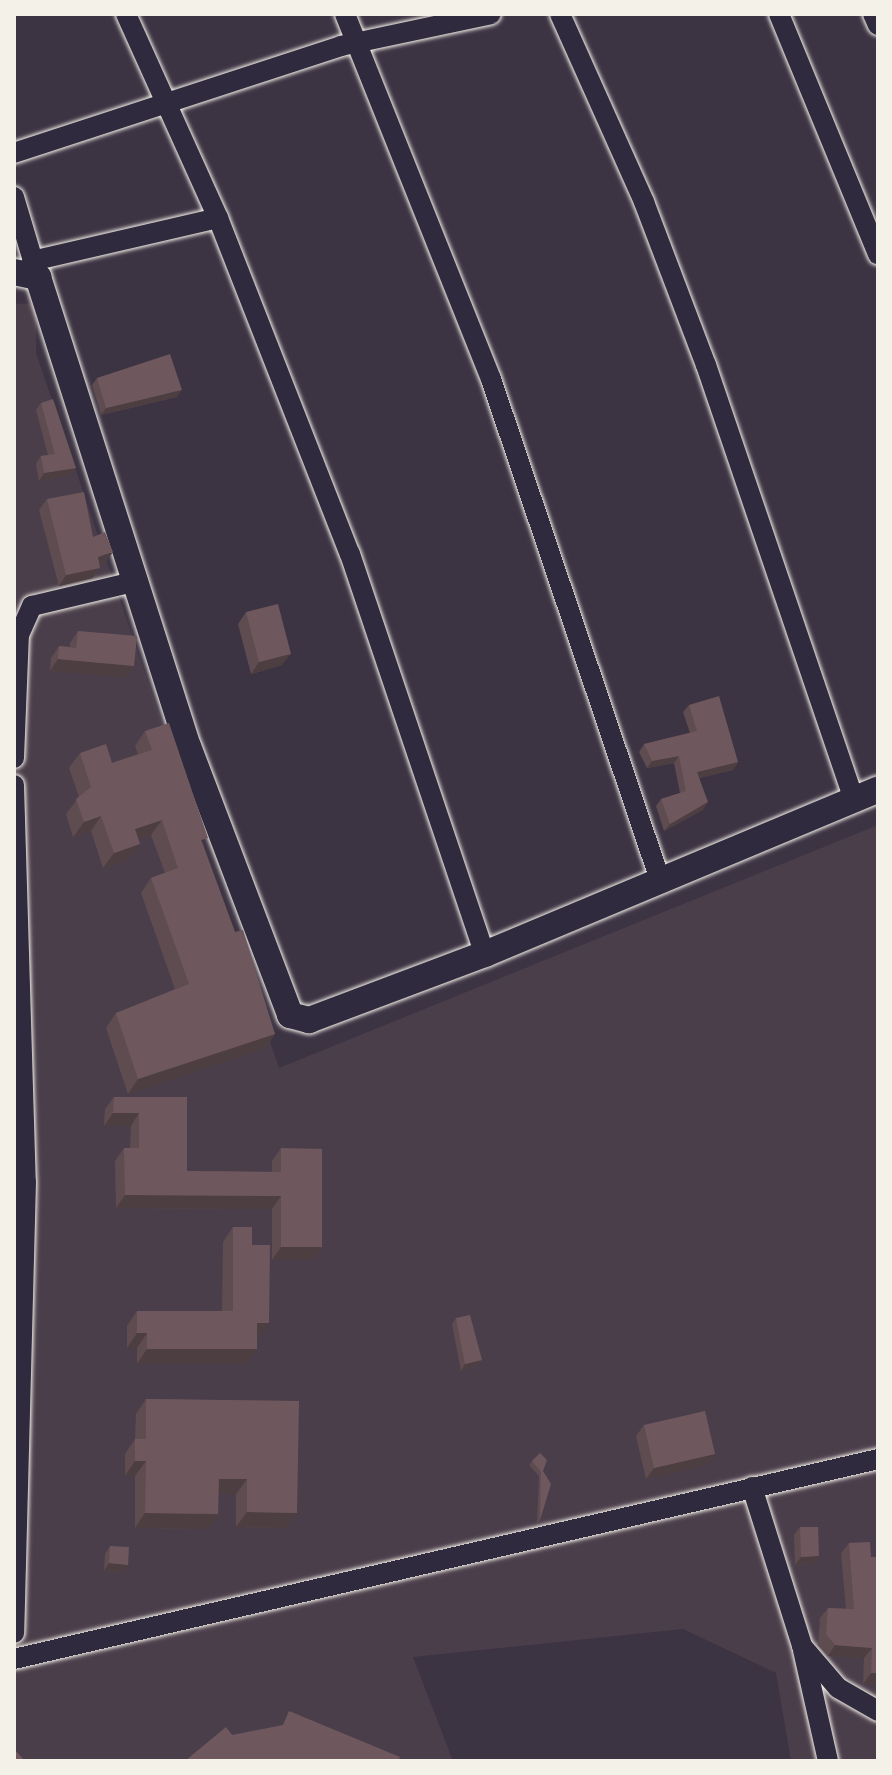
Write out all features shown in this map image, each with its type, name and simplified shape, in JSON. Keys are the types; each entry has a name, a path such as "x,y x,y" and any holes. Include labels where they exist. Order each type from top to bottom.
{"main road":[{"path":"28,270 133,582 290,1015 309,1020 485,954 866,795"}],"street":[{"path":"126,14 163,105 218,218 350,554 485,954"},
{"path":"345,14 491,379 660,880"},
{"path":"14,153 358,42 491,14"},
{"path":"560,14 644,202 866,795"},
{"path":"779,14 878,254"},
{"path":"873,14 878,25"},
{"path":"14,197 28,270 218,218"},
{"path":"14,758 19,635 32,606 133,582"},
{"path":"14,785 26,1182 14,1633"},
{"path":"14,1659 878,1459"},
{"path":"752,1487 802,1646 828,1761"},
{"path":"802,1646 838,1688 878,1711"}],"shaded area":[{"path":"36,303 36,353 279,1068 878,825 878,1761 791,1761 776,1673 683,1629 413,1657 453,1761 14,1761 14,304"}],"building":[{"path":"170,354 182,390 106,408 97,378"},
{"path":"53,399 76,468 44,473 41,456 55,454 41,403"},
{"path":"84,492 93,537 105,532 113,552 98,557 100,568 66,575 47,499"},
{"path":"278,604 291,654 259,662 246,612"},
{"path":"78,631 137,636 134,666 58,659 59,646 76,648"},
{"path":"719,696 738,762 697,772 708,802 670,824 661,799 686,791 679,756 652,761 644,744 697,731 689,705"},
{"path":"169,723 208,838 201,840 235,932 243,930 275,1034 138,1079 116,1013 189,984 151,878 178,868 162,820 135,829 140,844 114,853 101,816 84,822 76,799 91,787 80,753 106,744 112,763 152,750 145,731"},
{"path":"114,1097 187,1097 187,1171 281,1172 281,1148 322,1149 322,1247 281,1247 281,1196 125,1195 124,1148 139,1148 139,1113 113,1113"},
{"path":"233,1227 252,1227 252,1245 270,1245 269,1323 257,1323 257,1349 147,1349 147,1333 137,1333 137,1311 233,1311"},
{"path":"470,1315 482,1360 465,1364 456,1318"},
{"path":"146,1399 299,1401 297,1513 247,1512 247,1479 219,1479 218,1514 145,1513 146,1461 135,1461 135,1439 146,1439"},
{"path":"705,1411 715,1454 654,1468 644,1425"},
{"path":"540,1453 547,1460 543,1471 551,1484 540,1520 541,1472 532,1461"},
{"path":"800,1527 818,1527 819,1556 801,1557"},
{"path":"870,1542 871,1557 878,1557 878,1673 871,1673 872,1648 835,1645 826,1634 828,1608 854,1609 849,1543"},
{"path":"110,1546 129,1547 128,1565 109,1563"},
{"path":"289,1711 400,1757 398,1761 185,1761 226,1727 232,1735 283,1725"},
{"path":"14,1749 25,1761 14,1761"}]}
